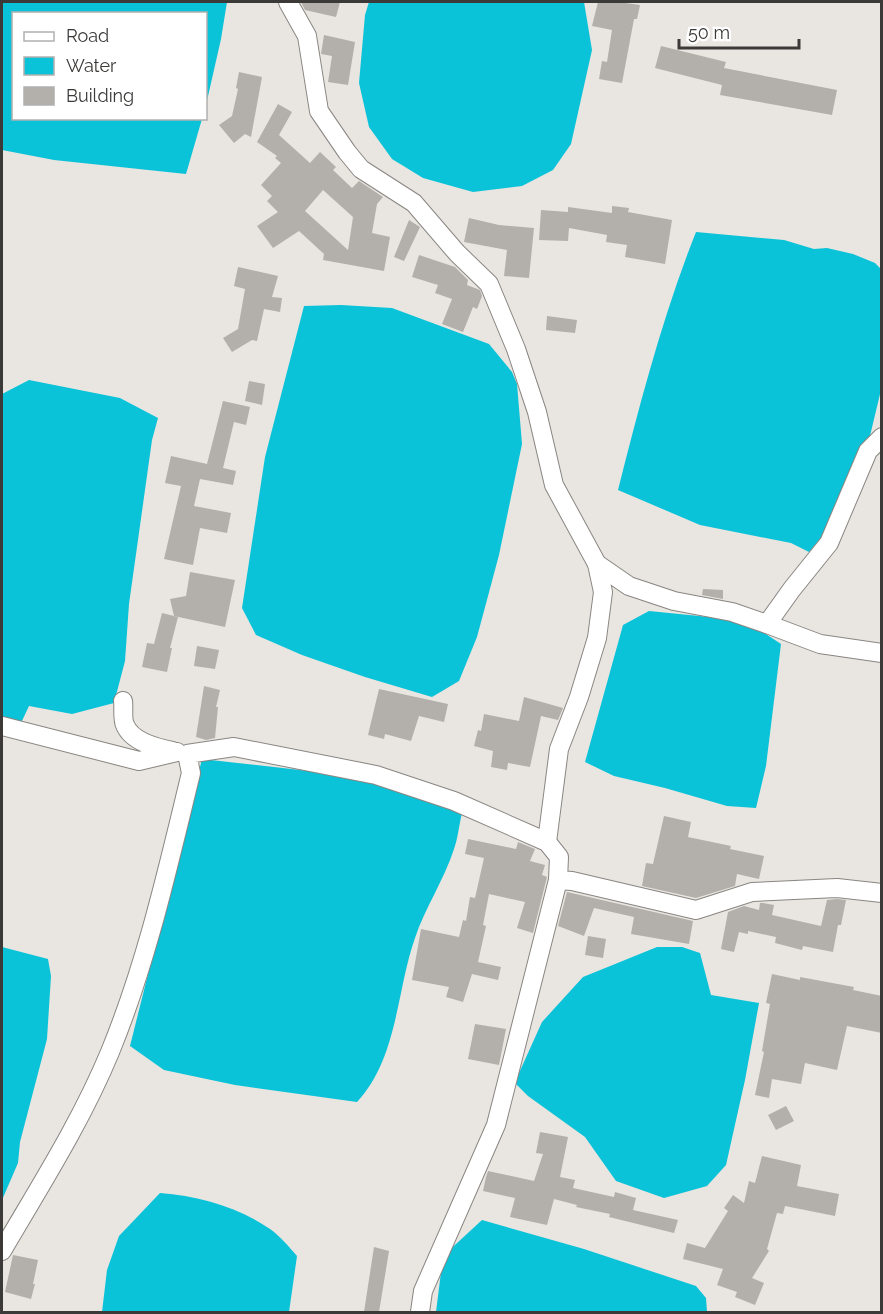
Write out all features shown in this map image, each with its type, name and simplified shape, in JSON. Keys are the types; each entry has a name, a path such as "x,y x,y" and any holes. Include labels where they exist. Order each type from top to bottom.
{"street":[{"path":"288,2 307,36 319,111 347,152 361,169 414,203 457,253 489,284 516,349 537,412 554,485 597,564 603,592 597,638 579,697 559,749 547,842"},
{"path":"767,624 829,543 868,451 882,437"},
{"path":"597,564 629,585 674,601 732,612 820,644 882,653"},
{"path":"123,701 124,724 134,737 162,749 182,753"},
{"path":"2,726 140,761 234,747 376,775 454,801 547,842 559,857 558,880 496,1125 423,1291 420,1312"},
{"path":"2,1251 74,1128 110,1052 158,911 191,773 182,753"},
{"path":"558,880 696,910 752,892 837,888 882,893"}],"water":[{"path":"2,2 227,2 207,101 207,12 12,12 12,120 202,120 186,174 54,160 2,150"},
{"path":"369,2 584,2 592,50 571,144 553,170 522,186 473,192 423,178 392,159 369,127 359,83 365,15"},
{"path":"696,232 784,240 814,249 827,248 853,254 875,263 881,269 881,390 869,440 824,534 809,552 791,543 700,525 618,490 663,327"},
{"path":"341,305 392,308 489,344 512,372 517,384 522,444 499,555 477,637 459,681 432,697 302,655 256,635 242,608 265,457 304,306"},
{"path":"29,380 120,398 158,418 152,440 129,604 125,661 114,703 72,714 29,706 21,723 2,720 2,394"},
{"path":"649,611 719,618 755,627 781,644 766,766 756,808 727,806 614,776 585,762 623,625"},
{"path":"202,759 353,776 462,813 457,840 450,860 415,938 394,1024 381,1065 357,1102 235,1085 164,1070 130,1046"},
{"path":"2,947 48,959 51,976 47,1039 20,1142 18,1163 2,1200"},
{"path":"657,947 682,947 700,953 711,995 759,1003 726,1165 707,1186 664,1198 616,1181 585,1137 528,1096 516,1084 542,1022 583,977"},
{"path":"160,1193 218,1204 258,1221 277,1235 297,1256 289,1312 102,1312 107,1270 119,1236"},
{"path":"482,1220 584,1249 696,1286 706,1298 707,1312 436,1312 443,1256"}],"building":[{"path":"301,2 340,2 336,17 305,10"},
{"path":"598,2 640,5 637,19 634,19 622,83 599,79 602,61 607,62 612,30 592,26"},
{"path":"324,35 355,42 348,85 328,82 332,56 321,54"},
{"path":"661,46 726,62 724,68 837,90 832,115 720,95 722,85 655,68"},
{"path":"239,72 262,77 251,137 245,134 234,143 219,125 232,116"},
{"path":"278,104 292,112 279,135 310,163 320,152 336,167 333,170 352,188 359,181 383,197 377,204 372,233 390,237 384,271 323,260 324,254 299,231 273,248 257,226 278,212 267,201 272,196 261,185 281,163 275,158 277,156 257,142","holes":["323,190 353,217 348,250 305,211"]},
{"path":"612,206 629,208 628,212 672,220 665,264 625,257 627,245 606,242 607,235 569,228 568,241 539,240 541,210 568,212 568,207 612,213"},
{"path":"469,218 499,225 534,228 529,278 504,276 507,250 464,242"},
{"path":"409,220 420,227 404,261 394,257"},
{"path":"419,255 455,267 468,280 467,285 480,290 482,296 477,309 473,307 463,332 442,324 452,299 435,293 438,285 412,277"},
{"path":"238,267 278,276 272,297 282,298 280,312 264,309 257,341 252,340 232,352 223,338 238,329 245,289 234,286"},
{"path":"547,316 577,320 575,333 546,330"},
{"path":"249,381 265,384 262,405 245,401"},
{"path":"223,401 250,407 246,425 234,422 223,468 236,471 233,485 200,479 194,506 231,513 227,533 200,528 193,565 164,559 181,486 165,483 171,456 207,464"},
{"path":"190,572 235,580 225,627 174,616 170,599 186,596"},
{"path":"703,589 723,590 723,599 702,595"},
{"path":"162,613 178,617 167,672 142,667 147,643 154,644"},
{"path":"197,646 219,650 215,669 194,666"},
{"path":"204,686 220,690 216,707 218,707 215,738 206,740 196,737"},
{"path":"379,689 448,704 444,722 419,716 411,741 385,734 384,739 368,735"},
{"path":"524,697 563,708 558,720 541,716 530,767 508,763 507,770 491,767 493,751 474,746 478,730 481,731 484,714 519,721"},
{"path":"664,816 691,822 688,837 764,856 759,879 737,874 735,886 696,898 642,886 646,863 653,864"},
{"path":"468,839 516,849 518,842 535,849 530,861 545,865 542,875 547,877 533,933 517,928 525,902 489,894 483,925 486,926 478,962 501,967 498,980 472,974 463,1002 446,997 449,987 412,980 421,929 459,937 463,920 466,921 470,897 475,898 484,858 465,854"},
{"path":"567,892 693,921 689,944 631,934 634,917 594,908 584,936 558,926"},
{"path":"827,900 846,900 833,952 803,946 802,950 775,943 776,937 748,931 748,934 739,932 734,952 721,949 728,912 744,906 759,910 760,903 763,903 774,905 772,915 821,926"},
{"path":"588,936 606,939 603,958 585,955"},
{"path":"772,974 854,987 853,990 882,996 882,1033 847,1026 837,1070 805,1063 801,1084 772,1079 769,1098 755,1095 764,1052 762,1051 770,1004 766,1003"},
{"path":"475,1024 506,1029 499,1065 468,1059"},
{"path":"786,1106 794,1121 776,1130 768,1115"},
{"path":"540,1132 568,1137 560,1177 575,1180 573,1188 614,1197 615,1192 636,1198 633,1210 678,1220 674,1233 609,1217 610,1214 576,1207 577,1205 554,1199 547,1225 510,1217 515,1198 483,1191 488,1171 534,1181 543,1154 536,1153"},
{"path":"762,1156 801,1165 797,1186 839,1194 835,1216 785,1206 783,1214 777,1213 767,1249 769,1251 752,1278 764,1283 755,1305 735,1297 737,1292 717,1285 723,1269 683,1259 687,1243 705,1248 728,1211 724,1208 733,1195 744,1203 749,1181 755,1183"},
{"path":"374,1247 389,1251 379,1312 364,1312"},
{"path":"13,1255 38,1260 31,1299 5,1292"}]}
